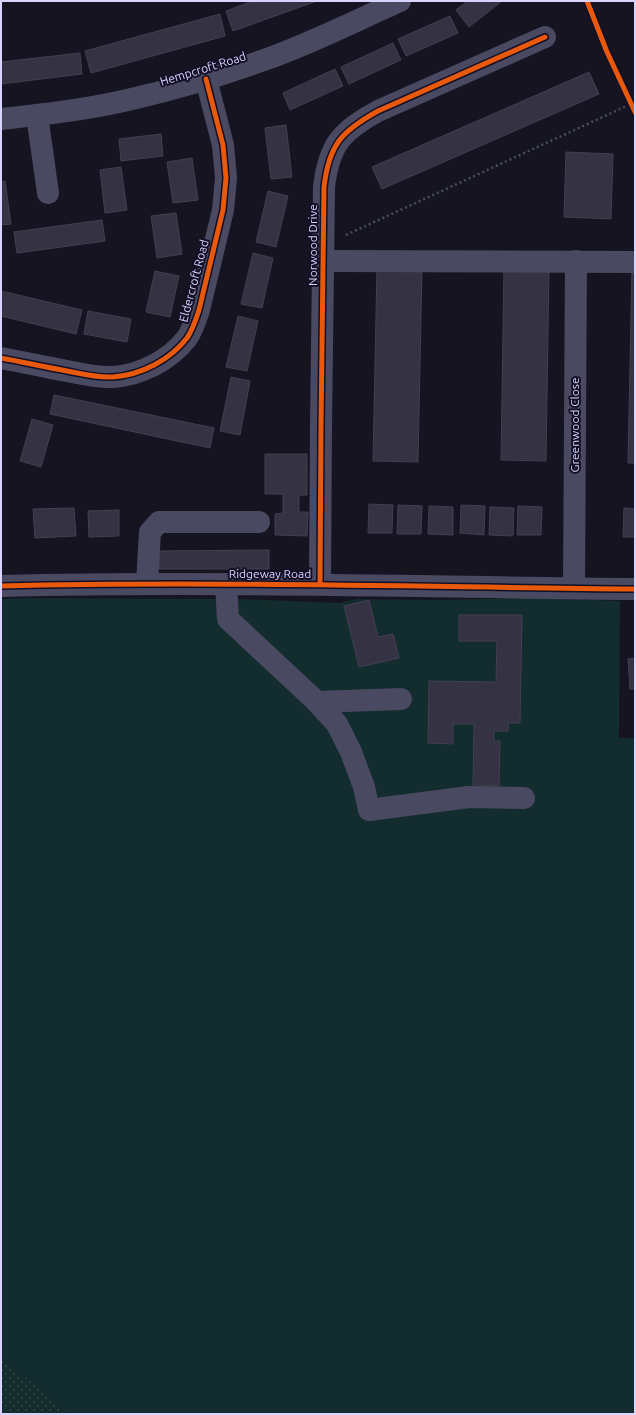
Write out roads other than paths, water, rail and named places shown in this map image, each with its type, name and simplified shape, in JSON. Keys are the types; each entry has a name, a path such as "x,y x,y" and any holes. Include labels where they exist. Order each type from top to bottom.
{"street":[{"name":"Hempcroft Road","path":"1,119 37,115 135,99 238,70 294,49 400,1"},
{"name":"Norwood Drive","path":"320,584 320,427 324,187 329,158 335,146 353,126 378,110 545,37"},
{"name":"Eldercroft Road","path":"1,358 94,376 112,377 132,374 156,364 175,351 187,337 199,310 223,210 225,192 226,170 223,145 206,79"},
{"path":"37,115 48,196"},
{"path":"324,253 635,262"},
{"name":"Greenwood Close","path":"574,588 576,261"},
{"path":"147,584 150,532 159,522 259,522"},
{"path":"226,584 228,619 318,702 337,724 351,752 364,787 369,810 469,797 524,798"},
{"name":"Ridgeway Road","path":"1,586 320,584 635,589"},
{"path":"318,702 401,699"}]}
